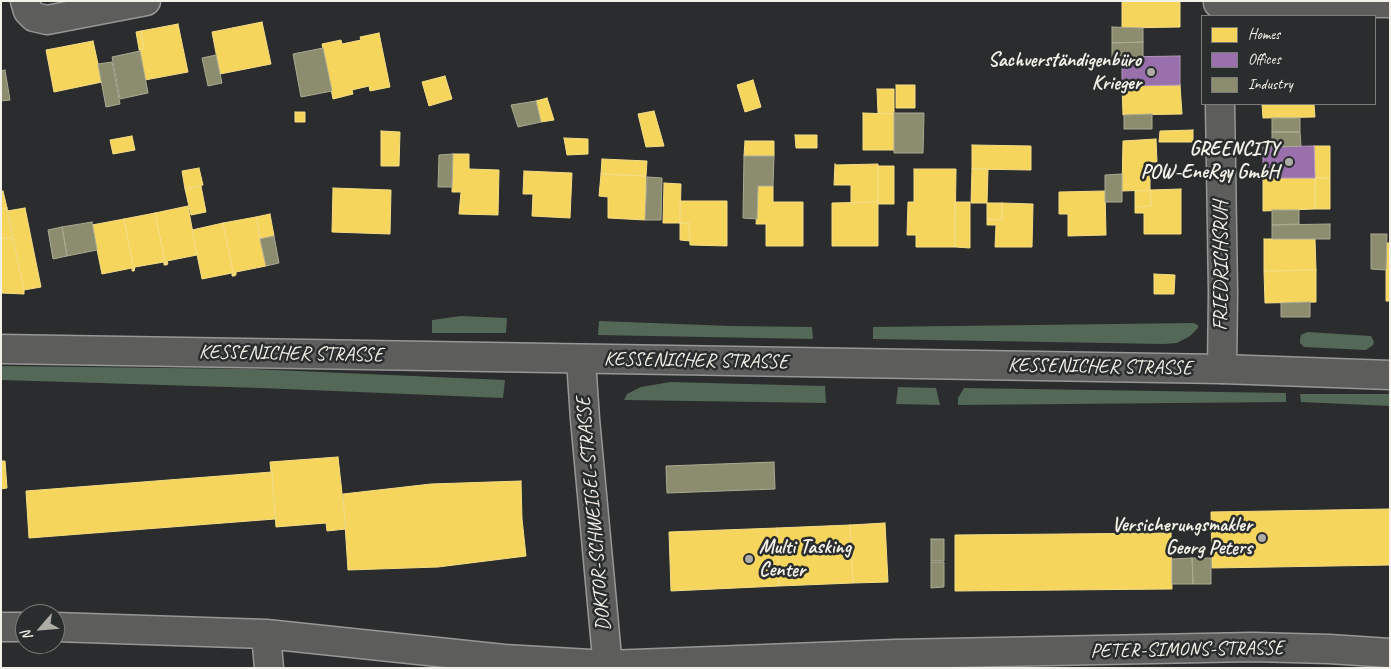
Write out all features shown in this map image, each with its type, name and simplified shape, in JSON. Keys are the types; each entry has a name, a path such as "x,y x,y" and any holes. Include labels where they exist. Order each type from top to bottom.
{"street":[{"path":"25,1 28,11 34,17 47,20 146,1"},
{"path":"1218,7 1269,2 1390,3"},
{"name":"FRIEDRICHSRUH","path":"1220,105 1223,292 1222,369"},
{"name":"KESSENICHER STRASSE","path":"1,349 1222,369 1390,375"},
{"name":"DOKTOR-SCHWEIGEL-STRASSE","path":"581,360 608,667"},
{"path":"1,627 15,627"},
{"name":"PETER-SIMONS-STRASSE","path":"65,627 266,634 504,659 608,667 782,664 896,654 1253,657 1329,649 1390,653"},
{"path":"266,634 269,668"}],"green space":[{"path":"461,316 507,318 506,333 432,333 432,320"},
{"path":"599,321 812,327 813,339 598,335"},
{"path":"1193,323 1198,325 1198,328 1190,336 1177,343 1164,344 873,339 873,327"},
{"path":"1307,332 1371,336 1374,342 1366,350 1304,347 1300,343 1300,339 1301,335"},
{"path":"1,366 251,369 505,380 503,398 1,380"},
{"path":"670,382 825,386 826,403 624,400 627,394 641,387"},
{"path":"898,387 936,388 940,405 896,404"},
{"path":"964,388 1286,393 1286,402 958,405 958,398"},
{"path":"1300,394 1390,394 1390,406 1301,402"}],"building: Homes":[{"path":"1122,1 1180,1 1180,27 1122,28"},
{"path":"262,22 271,64 220,74 212,32"},
{"path":"178,24 188,72 145,80 139,49 144,48 141,31"},
{"path":"141,31 144,48 139,49 136,32"},
{"path":"379,33 390,87 370,91 369,86 352,90 353,94 333,99 322,44 341,40 342,44 361,40 360,37"},
{"path":"93,41 102,82 54,92 46,50"},
{"path":"445,76 452,99 429,106 422,82"},
{"path":"753,80 761,107 745,112 737,85"},
{"path":"896,85 915,85 915,108 896,108"},
{"path":"1180,85 1182,114 1123,115 1122,86"},
{"path":"877,89 894,89 894,114 878,113"},
{"path":"547,98 554,120 541,122 536,101"},
{"path":"1262,105 1314,105 1315,117 1263,118"},
{"path":"654,111 664,146 646,147 638,114"},
{"path":"295,112 305,112 305,122 295,122"},
{"path":"863,113 894,114 894,150 863,150"},
{"path":"1193,130 1193,142 1159,142 1160,131"},
{"path":"381,131 400,132 399,166 381,166"},
{"path":"795,135 817,135 817,148 796,148"},
{"path":"132,136 135,150 113,154 110,140"},
{"path":"564,138 588,139 588,154 567,155"},
{"path":"1156,139 1157,162 1150,162 1150,190 1122,191 1123,141"},
{"path":"745,141 774,141 774,156 744,156"},
{"path":"972,145 1031,146 1031,170 972,169"},
{"path":"1314,146 1330,146 1330,178 1315,178"},
{"path":"453,154 469,154 469,169 499,170 498,215 459,214 461,192 452,192"},
{"path":"602,159 647,161 646,176 601,174"},
{"path":"835,164 878,164 878,202 851,203 851,185 834,185"},
{"path":"878,166 894,166 894,204 878,204"},
{"path":"199,168 203,185 185,189 182,171"},
{"path":"914,169 956,169 955,247 916,247 916,235 907,235 908,202 914,202"},
{"path":"972,169 988,169 987,203 971,203"},
{"path":"524,171 572,173 570,218 532,216 533,194 523,194"},
{"path":"601,174 646,176 645,220 608,218 608,197 599,196"},
{"path":"1263,178 1315,178 1315,209 1263,211"},
{"path":"1315,178 1330,178 1330,209 1315,209"},
{"path":"664,183 681,184 680,223 663,223"},
{"path":"201,186 206,212 191,215 185,189"},
{"path":"758,186 773,186 773,202 803,202 803,246 766,246 766,224 756,224"},
{"path":"333,188 391,190 390,234 332,232"},
{"path":"1181,189 1181,234 1144,234 1144,213 1135,213 1135,207 1151,206 1150,190"},
{"path":"1150,190 1151,206 1135,207 1135,191"},
{"path":"3,191 7,208 1,209 1,192"},
{"path":"1105,191 1106,235 1068,236 1068,214 1059,214 1059,192"},
{"path":"680,201 727,201 727,246 690,245 689,223 680,223"},
{"path":"878,202 878,246 832,246 832,203"},
{"path":"955,202 970,202 970,248 955,247"},
{"path":"987,203 1002,203 1002,220 987,219"},
{"path":"1002,203 1033,204 1032,247 995,247 996,225 987,225 987,219 1002,220"},
{"path":"188,206 197,255 167,261 168,264 166,265 155,213"},
{"path":"7,208 13,237 1,239 1,209"},
{"path":"25,208 41,287 24,290 7,211"},
{"path":"155,213 166,265 164,265 164,262 135,267 134,271 124,219"},
{"path":"270,214 274,236 260,239 256,217"},
{"path":"256,217 266,266 236,272 234,276 223,223"},
{"path":"124,219 134,271 132,271 132,268 102,274 92,225"},
{"path":"223,223 234,276 232,276 232,273 202,279 192,230"},
{"path":"680,223 689,223 690,241 680,240"},
{"path":"13,237 24,294 1,293 1,239"},
{"path":"1264,239 1315,239 1316,270 1264,271"},
{"path":"1386,243 1390,243 1390,301 1386,301"},
{"path":"1316,270 1316,302 1265,303 1264,271"},
{"path":"1154,274 1175,275 1174,294 1154,294"},
{"path":"338,457 346,529 327,531 326,523 276,527 270,462"},
{"path":"1,461 5,461 7,488 1,489"},
{"path":"272,472 275,519 29,538 26,491"},
{"path":"521,481 522,519 526,556 438,567 348,570 343,494 431,484"},
{"path":"1390,509 1390,565 1212,568 1211,512"},
{"path":"885,523 888,582 853,583 850,525"},
{"path":"850,525 853,583 779,586 777,528"},
{"path":"777,528 779,586 671,591 669,532"},
{"path":"1171,533 1172,589 955,591 955,535"}],"building: Offices":[{"path":"1180,56 1180,85 1122,86 1122,57"},
{"path":"1314,146 1315,178 1263,178 1263,147"}],"building: Industry":[{"path":"1112,27 1143,28 1143,42 1112,43"},
{"path":"1143,42 1143,57 1112,58 1112,43"},
{"path":"323,48 332,91 301,97 293,54"},
{"path":"140,51 148,93 120,99 112,57"},
{"path":"216,55 222,83 208,86 202,58"},
{"path":"112,62 120,104 106,107 98,64"},
{"path":"5,70 10,100 1,101 1,71"},
{"path":"536,101 541,122 518,127 511,105"},
{"path":"894,113 924,113 923,153 894,153"},
{"path":"1152,114 1152,129 1124,129 1124,115"},
{"path":"1272,118 1300,118 1300,132 1272,132"},
{"path":"1272,132 1300,132 1301,146 1272,147"},
{"path":"453,154 452,187 438,187 439,155"},
{"path":"744,156 774,156 773,186 758,186 757,219 743,218"},
{"path":"1122,174 1122,202 1105,202 1105,175"},
{"path":"647,177 662,178 661,220 645,220"},
{"path":"1272,210 1299,210 1299,224 1272,225"},
{"path":"92,222 97,250 67,256 62,227"},
{"path":"1330,224 1330,239 1272,239 1272,225"},
{"path":"62,227 67,256 53,259 48,230"},
{"path":"1371,234 1387,234 1386,270 1371,269"},
{"path":"274,236 279,263 266,266 260,239"},
{"path":"1310,302 1310,317 1281,317 1281,303"},
{"path":"774,462 775,489 667,493 666,466"},
{"path":"931,539 944,539 944,561 931,561"},
{"path":"1192,558 1193,584 1172,584 1172,559"},
{"path":"1192,558 1211,558 1211,584 1193,584"},
{"path":"931,562 944,562 944,587 931,588"}],"place":[{"name":"Sachverständigenbüro Krieger","path":"1151,72"},
{"name":"GREENCITY POW-EneRgy GmbH","path":"1289,162"},
{"name":"Versicherungsmakler Georg Peters","path":"1262,538"},
{"name":"Multi Tasking Center","path":"749,559"}]}
